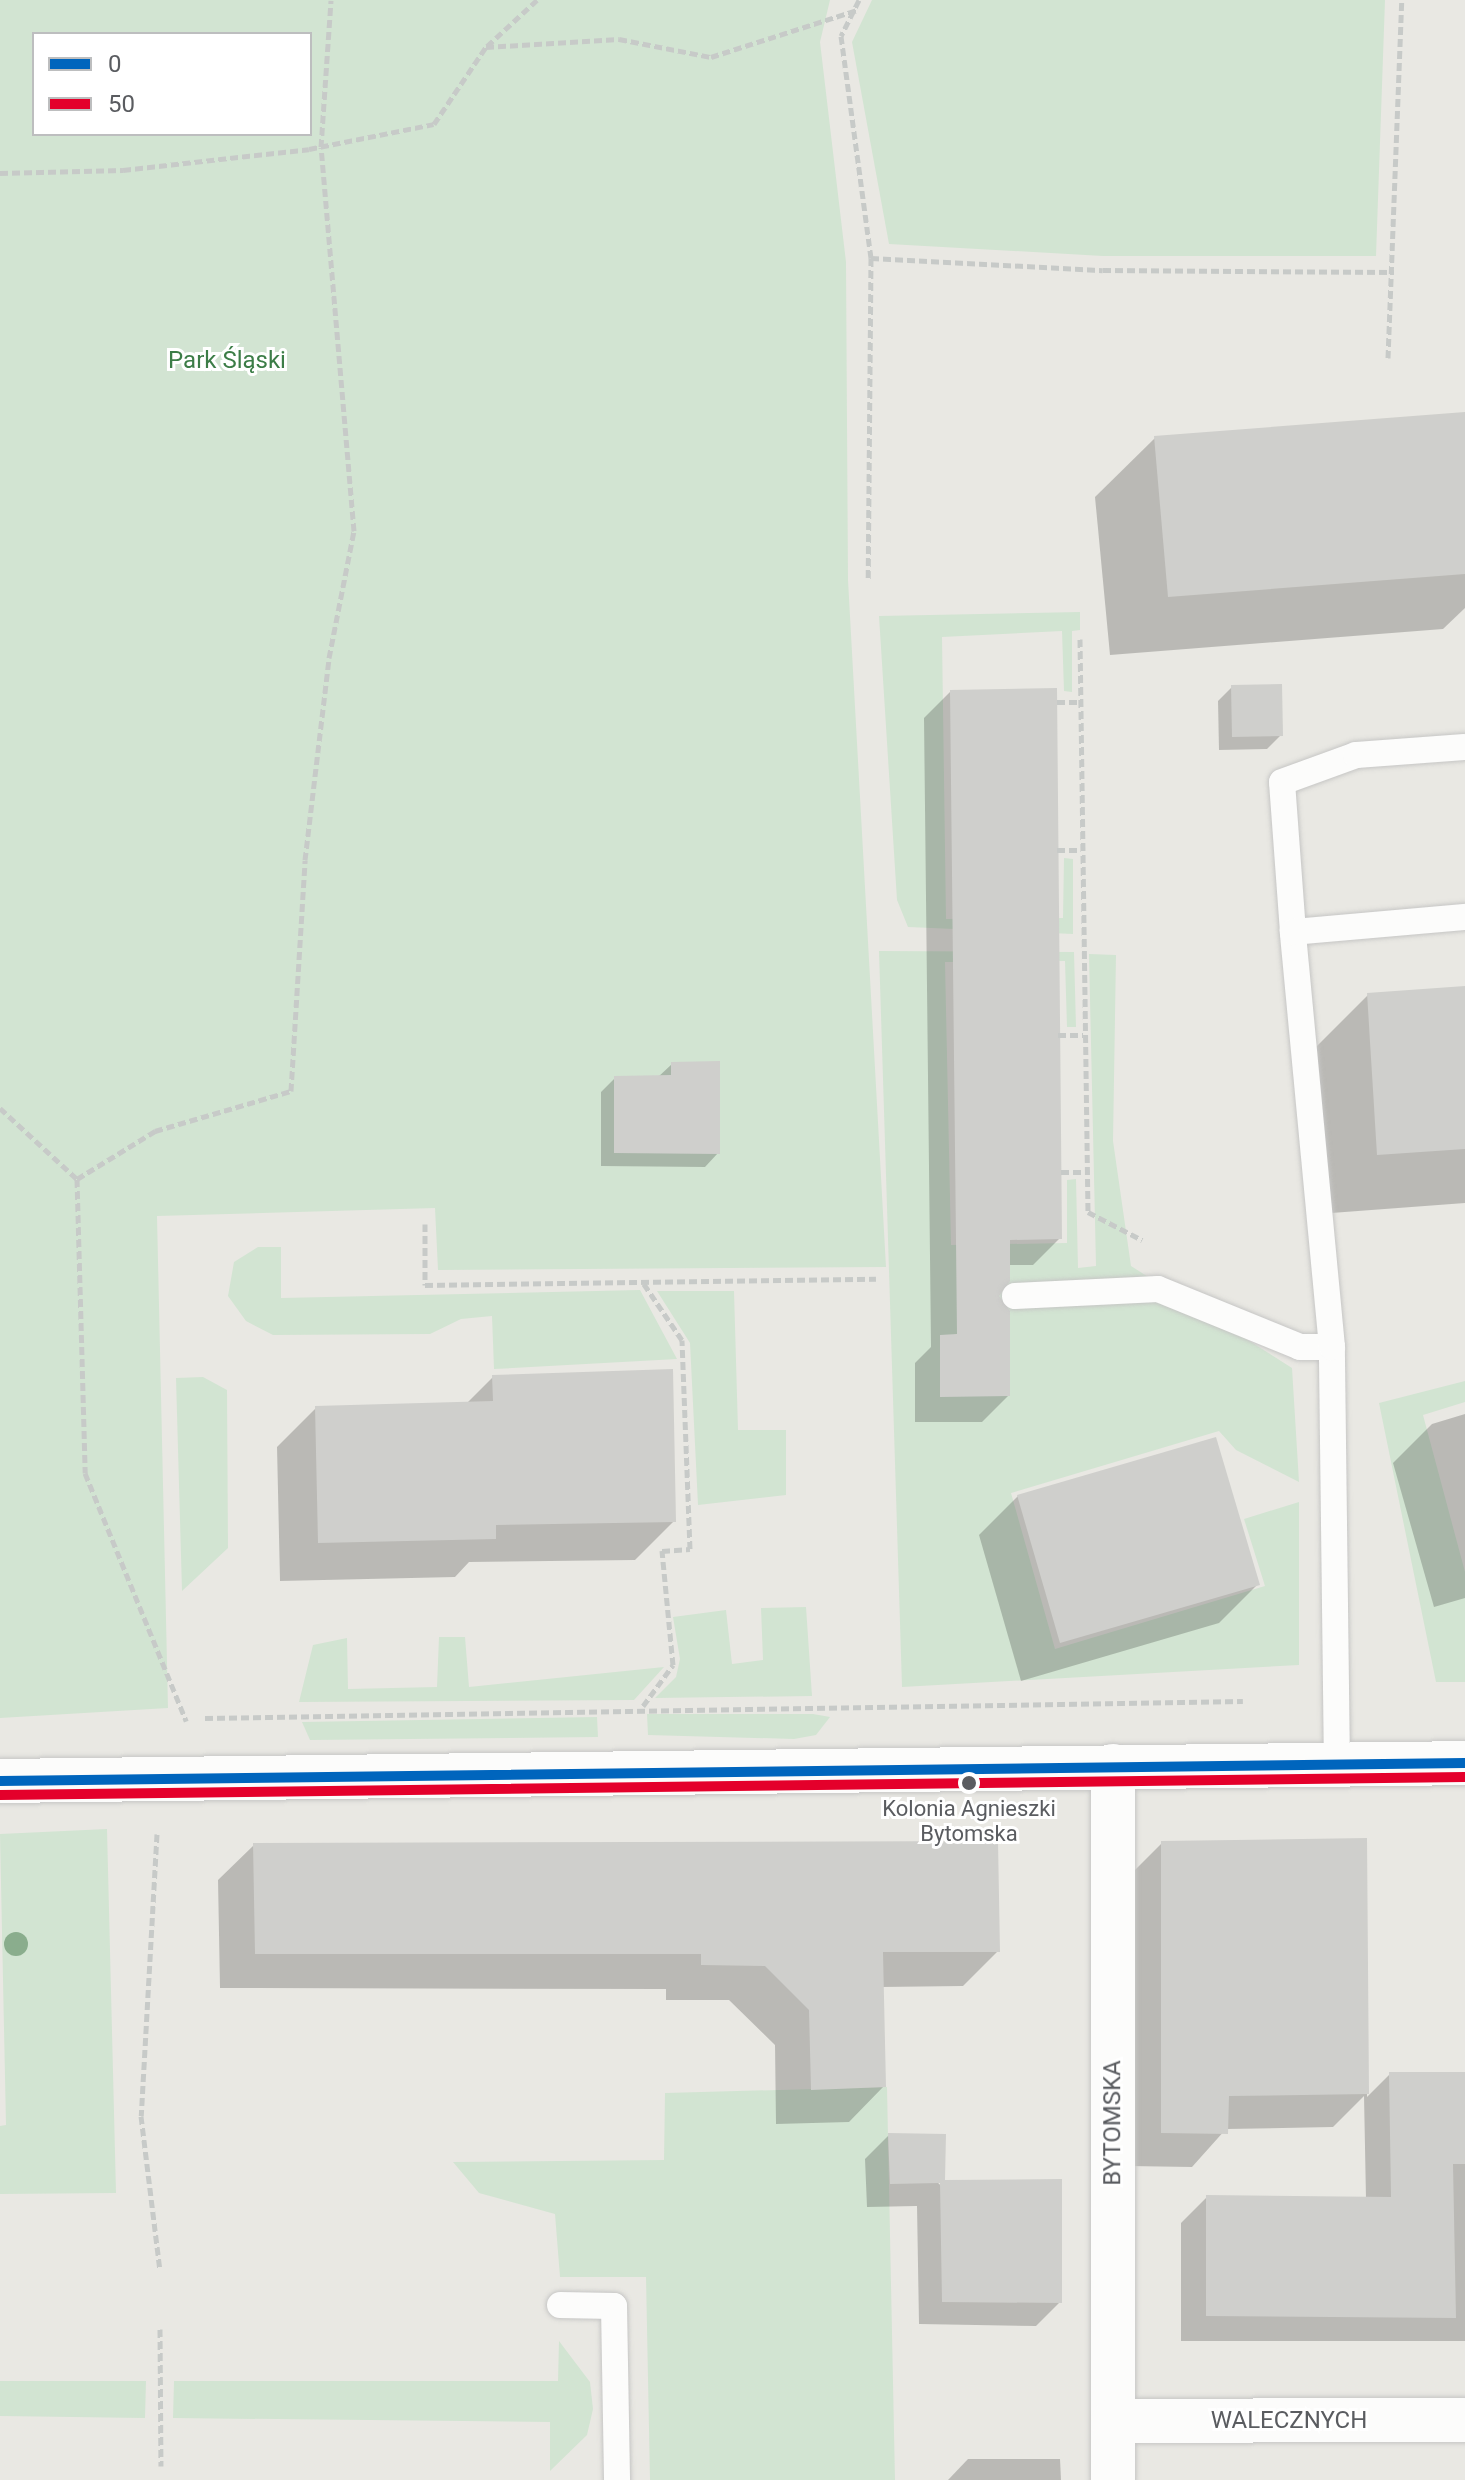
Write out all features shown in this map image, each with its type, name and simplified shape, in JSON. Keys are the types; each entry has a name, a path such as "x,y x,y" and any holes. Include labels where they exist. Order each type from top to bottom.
{"street":[{"path":"0,1781 1113,1766 1337,1769 1465,1763"},
{"name":"BYTOMSKA","path":"1113,1766 1113,2480"},
{"name":"WALECZNYCH","path":"1113,2421 1465,2420"}],"lane":[{"path":"1337,1769 1332,1347 1282,782 1356,755 1465,747"},
{"path":"1293,932 1465,917"},
{"path":"1015,1296 1158,1289 1300,1347 1332,1347"},
{"path":"560,2305 614,2306 617,2480"}],"path":[{"path":"77,1179 155,1131 291,1091 305,860 329,658 354,531 321,147 331,0"},
{"path":"0,173 123,170 321,147 434,124 486,47 537,0"},
{"path":"859,0 857,10 841,36 871,258 868,580"},
{"path":"1388,358 1394,272 1402,0"},
{"path":"486,47 619,39 711,57 857,10"},
{"path":"871,258 1103,270 1394,272"},
{"path":"1080,639 1083,1035 1088,1212 1158,1248"},
{"path":"1057,702 1081,702"},
{"path":"1057,850 1081,850"},
{"path":"1058,1035 1083,1035"},
{"path":"0,1108 77,1179 85,1473 186,1722"},
{"path":"1061,1172 1085,1172"},
{"path":"425,1224 425,1285 876,1279"},
{"path":"643,1707 673,1665 662,1551 690,1549 682,1340 644,1284"},
{"path":"620,1708 1243,1701"},
{"path":"157,1833 141,2116 160,2270"},
{"path":"160,2329 161,2466"}],"green space":[{"name":"Park Śląski","path":"0,0 830,0 820,42 846,262 848,580 886,1267 438,1270 435,1208 157,1216 168,1708 0,1718"},
{"path":"872,0 1385,0 1376,256 1103,256 889,244 852,42"},
{"path":"1080,612 1080,630 1072,631 1072,692 1064,691 1062,631 942,637 946,919 1063,918 1064,858 1073,859 1073,934 908,927 897,900 879,616"},
{"path":"879,951 1074,952 1076,1027 1067,1027 1065,961 945,962 951,1245 1067,1243 1067,1180 1076,1179 1078,1268 1096,1266 1089,954 1116,955 1113,1141 1131,1266 1292,1368 1299,1482 1236,1450 1219,1431 1011,1493 1055,1649 1265,1586 1244,1519 1299,1502 1299,1665 902,1687"},
{"path":"258,1247 281,1247 281,1298 640,1290 677,1359 494,1369 492,1316 461,1319 430,1334 273,1335 246,1321 228,1296 234,1262"},
{"path":"657,1291 734,1291 738,1430 786,1430 786,1495 698,1505 690,1343"},
{"path":"203,1377 227,1390 228,1548 182,1591 176,1378"},
{"path":"1465,1381 1465,1402 1423,1415 1465,1572 1465,1682 1436,1682 1379,1403"},
{"path":"806,1607 812,1696 655,1698 676,1677 680,1659 673,1617 726,1610 732,1664 763,1660 761,1608"},
{"path":"439,1637 465,1637 469,1687 664,1667 634,1700 299,1702 313,1645 347,1638 348,1689 437,1687"},
{"path":"647,1714 813,1714 830,1717 816,1735 794,1739 648,1735"},
{"path":"597,1717 598,1737 310,1740 302,1722"},
{"path":"107,1829 116,2193 0,2194 0,2126 6,2125 0,1834"},
{"path":"887,2087 895,2480 650,2480 646,2277 560,2277 555,2214 479,2193 453,2162 664,2160 665,2093"},
{"path":"559,2341 590,2382 593,2409 587,2435 550,2471 550,2422 173,2418 174,2381 558,2381"},
{"path":"0,2381 146,2381 145,2418 0,2416"}],"building":[{"path":"1465,412 1465,574 1168,597 1154,436"},
{"path":"1282,684 1283,736 1232,737 1231,685"},
{"path":"1057,688 1062,1239 1010,1240 1010,1281 999,1296 1010,1311 1010,1396 940,1397 940,1335 957,1334 950,690"},
{"path":"1465,986 1465,1149 1377,1155 1367,993"},
{"path":"720,1061 720,1154 614,1153 614,1076 671,1075 671,1062"},
{"path":"673,1369 676,1522 496,1525 496,1539 318,1543 315,1406 493,1401 492,1375"},
{"path":"1216,1437 1260,1585 1060,1643 1017,1495"},
{"path":"1367,1838 1369,2094 1229,2096 1228,2134 1161,2133 1161,1841"},
{"path":"998,1841 1000,1952 883,1952 886,2087 811,2090 809,2010 765,1966 701,1965 701,1954 255,1954 253,1843"},
{"path":"1389,2072 1465,2072 1465,2164 1453,2164 1456,2318 1206,2316 1206,2195 1391,2197"},
{"path":"888,2133 946,2134 945,2180 1062,2179 1062,2303 942,2302 940,2183 890,2184"}],"transit line":[{"name":"0","path":"0,1781 1465,1763"},
{"name":"50","path":"0,1795 1465,1777"}],"place":[{"name":"Kolonia Agnieszki Bytomska","path":"969,1783"}]}
